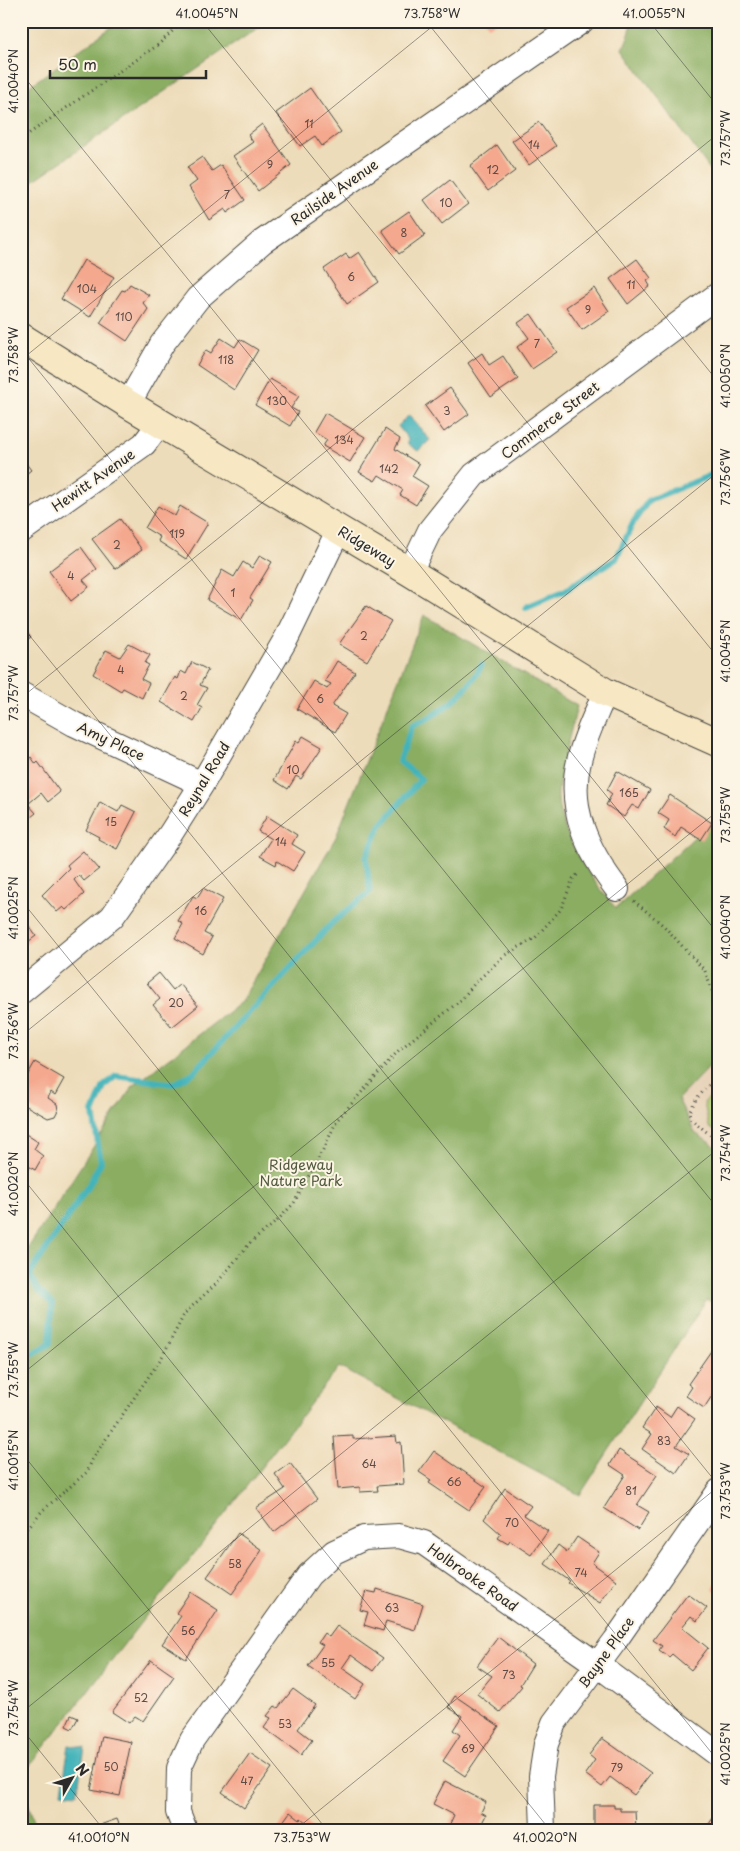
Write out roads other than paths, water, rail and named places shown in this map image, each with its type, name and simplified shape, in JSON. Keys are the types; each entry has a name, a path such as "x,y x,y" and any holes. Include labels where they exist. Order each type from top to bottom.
{"street":[{"name":"Railside Avenue","path":"128,404 162,344 198,298 262,242 582,21"},
{"name":"Commerce Street","path":"410,572 430,530 474,475 719,294"},
{"name":"Ridgeway","path":"21,337 128,404 410,572 605,692 719,744"},
{"name":"Hewitt Avenue","path":"21,532 144,444 160,423"},
{"name":"Reynal Road","path":"21,992 112,917 202,784 287,638 339,530"},
{"path":"605,692 579,760 574,796 584,833 597,864 617,889"},
{"name":"Amy Place","path":"21,694 74,724 202,784"},
{"name":"Bayne Place","path":"543,1830 541,1776 546,1744 554,1723 598,1665 719,1491"},
{"name":"Holbrooke Road","path":"185,1830 178,1812 179,1768 192,1740 309,1574 334,1552 364,1538 399,1536 424,1543 598,1665 719,1755"}],"water":[{"path":"409,415 430,440 418,451 408,444 408,439 398,426"},
{"path":"69,1745 85,1748 77,1794 62,1792"}],"waterway":[{"path":"526,607 564,591 616,559 634,521 649,500 719,472"},
{"path":"21,1360 50,1344 52,1303 37,1289 30,1274 90,1183 101,1162 93,1113 104,1086 116,1076 174,1084 193,1073 333,922 370,892 366,857 381,825 421,779 399,761 412,726 434,715 453,702 469,685 482,665"}],"park label":[{"name":"Ridgeway Nature Park","path":"301,1172"}]}
